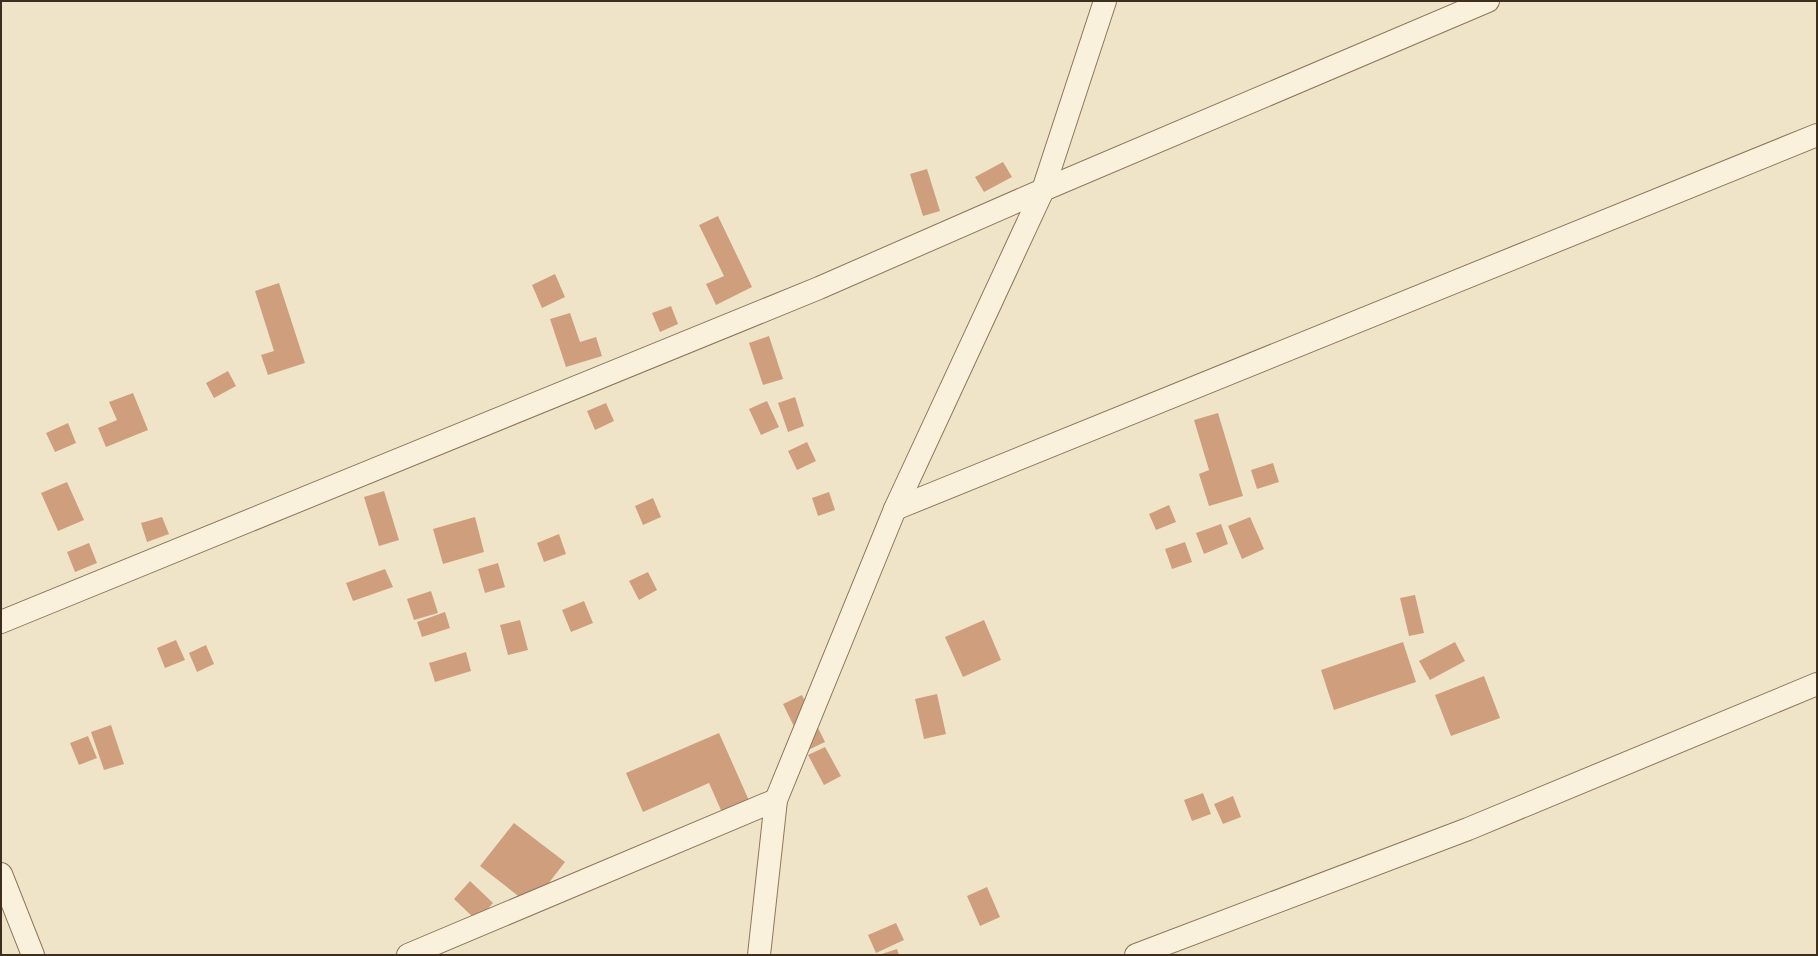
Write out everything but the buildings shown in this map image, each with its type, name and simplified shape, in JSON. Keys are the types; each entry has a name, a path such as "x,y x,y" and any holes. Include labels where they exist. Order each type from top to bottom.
{"street":[{"path":"759,955 776,800 896,509 1043,190 1105,1"},
{"path":"1,622 819,288 1043,190 1488,1"},
{"path":"896,509 1817,135"},
{"path":"1136,955 1468,829 1817,684"},
{"path":"408,955 776,800"},
{"path":"1,874 33,955"}]}
